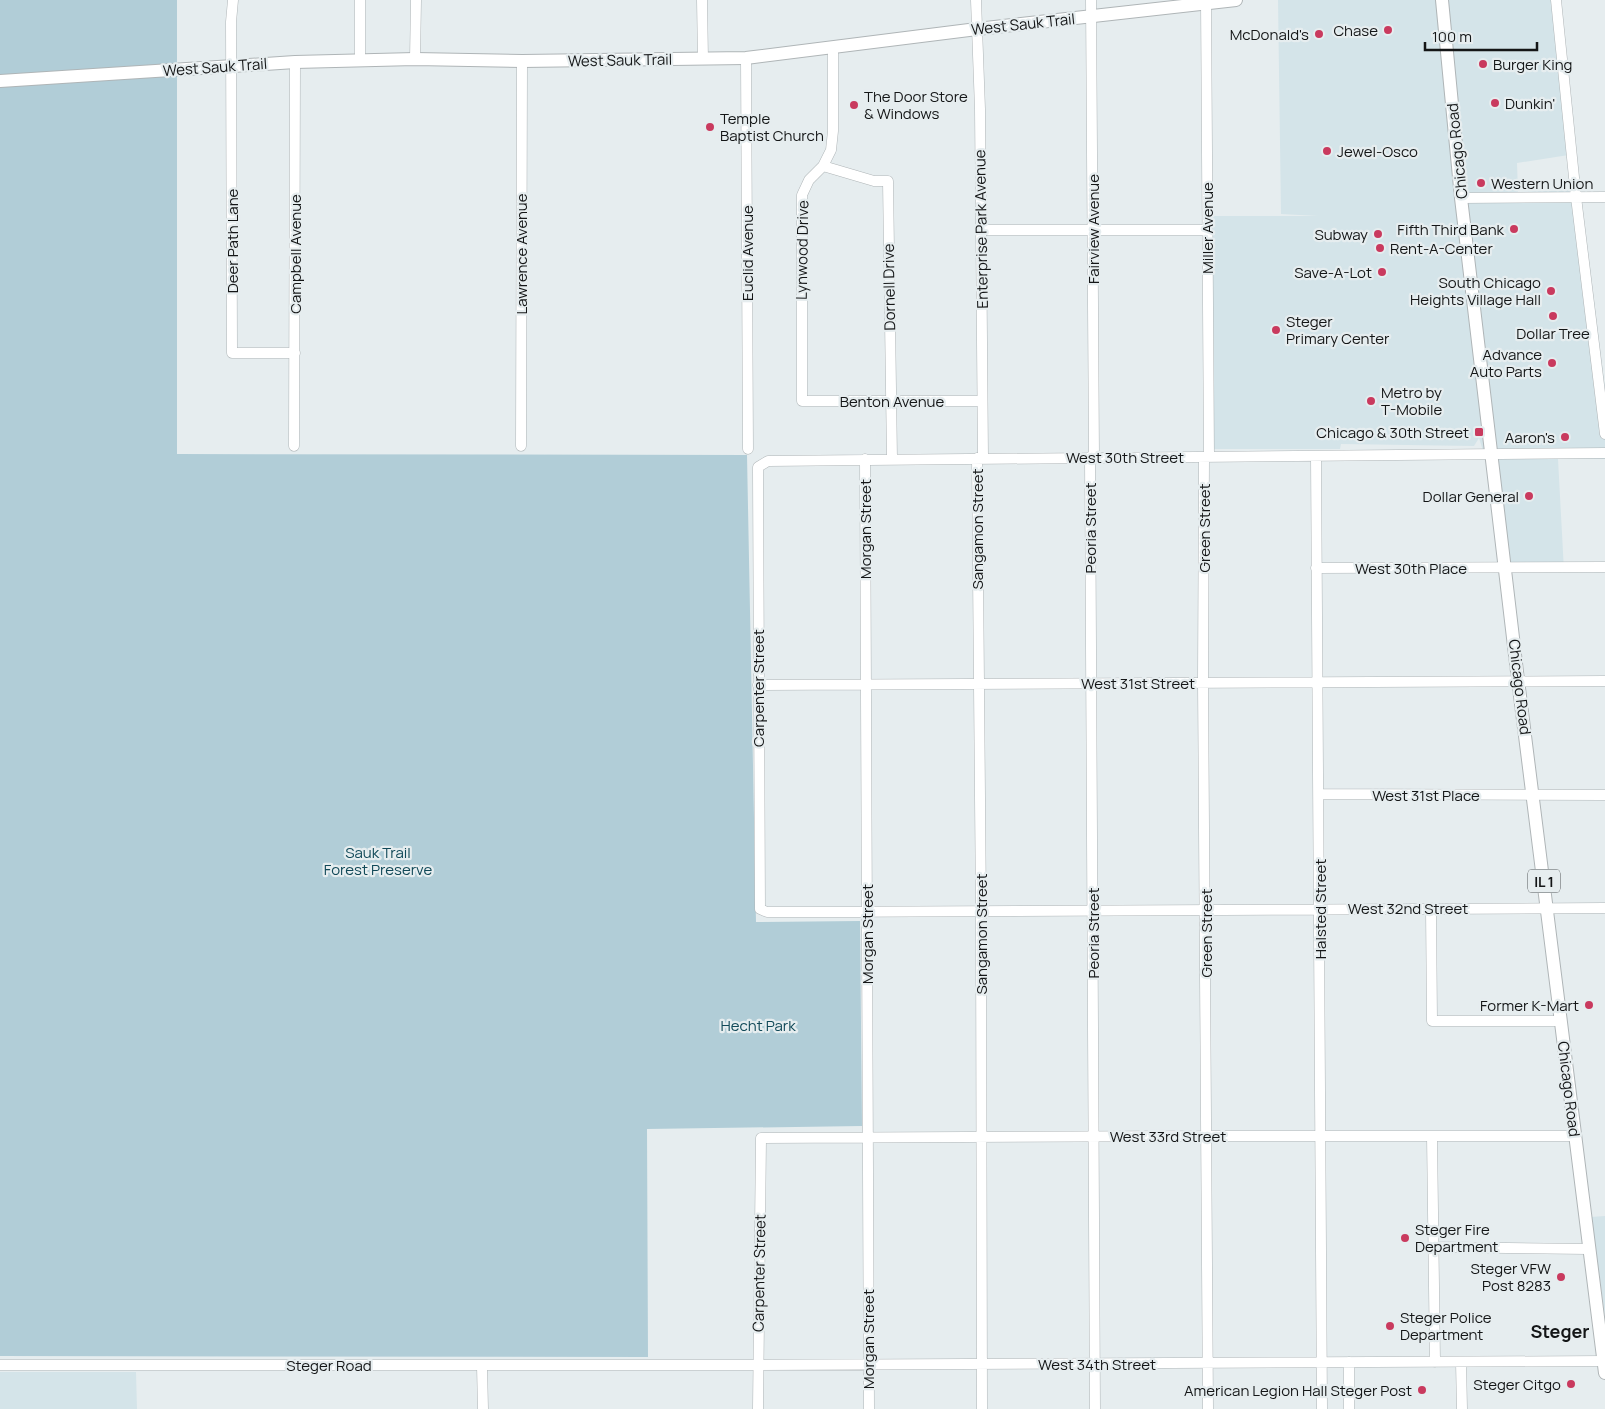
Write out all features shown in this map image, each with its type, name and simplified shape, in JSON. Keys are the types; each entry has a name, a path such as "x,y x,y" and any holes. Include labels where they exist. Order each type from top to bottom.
{"main road":[{"name":"West Sauk Trail","path":"0,81 296,62 703,60 746,58 977,29 1236,0"},
{"name":"Chicago Road","path":"1442,0 1461,198 1493,454 1518,680 1605,1365"}],"street":[{"path":"231,66 233,0"},
{"path":"360,0 360,61"},
{"path":"415,60 416,0"},
{"path":"702,0 703,60"},
{"name":"Enterprise Park Avenue","path":"976,0 981,230 982,401 980,458"},
{"name":"Fairview Avenue","path":"1091,0 1094,230 1092,457"},
{"path":"1556,0 1576,197 1605,434"},
{"name":"Miller Avenue","path":"1206,2 1206,456"},
{"name":"Lynwood Drive","path":"802,401 802,195 809,180 824,166 830,150 833,131 833,48"},
{"name":"Euclid Avenue","path":"746,58 748,449"},
{"name":"Lawrence Avenue","path":"520,446 522,61"},
{"name":"Campbell Avenue","path":"294,446 296,62"},
{"name":"Deer Path Lane","path":"231,66 232,353 295,354"},
{"name":"Dornell Drive","path":"824,166 874,182 888,181 892,459"},
{"path":"1461,198 1605,197"},
{"path":"981,230 1206,230"},
{"name":"Benton Avenue","path":"802,401 982,401"},
{"name":"West 30th Street","path":"758,467 768,461 865,459 1605,453"},
{"name":"Green Street","path":"1206,456 1203,682 1208,1409"},
{"name":"Halsted Street","path":"1316,456 1322,1409"},
{"name":"Peoria Street","path":"1092,457 1091,683 1095,1409"},
{"name":"Sangamon Street","path":"980,458 978,684 981,911 982,1409"},
{"name":"Morgan Street","path":"865,459 869,1409"},
{"name":"Carpenter Street","path":"758,467 760,909"},
{"name":"West 30th Place","path":"1316,568 1605,567"},
{"name":"West 31st Street","path":"758,685 1605,680"},
{"name":"West 31st Place","path":"1319,794 1605,795"},
{"path":"1431,908 1432,1021 1560,1020"},
{"name":"West 32nd Street","path":"760,909 767,912 867,912 1605,908"},
{"path":"1432,1136 1435,1362"},
{"name":"West 33rd Street","path":"761,1138 1575,1136"},
{"name":"Carpenter Street","path":"758,1409 761,1138"},
{"path":"1433,1247 1589,1249"},
{"path":"1348,1362 1349,1409"},
{"path":"1461,1362 1462,1409"},
{"name":"West 34th Street","path":"658,1364 1536,1362 1605,1365"},
{"name":"Steger Road","path":"0,1365 482,1366 658,1364"},
{"path":"482,1366 483,1409"}],"shaded area":[{"path":"1278,0 1560,0 1575,154 1517,163 1518,192 1580,190 1605,389 1605,459 1558,459 1564,571 1499,570 1486,460 1479,438 1474,446 1341,444 1340,449 1212,449 1212,216 1318,216 1281,214"},
{"path":"1605,1216 1605,1315 1591,1217"},
{"path":"0,1372 136,1372 137,1409 0,1409"}],"green space":[{"name":"Sauk Trail Forest Preserve","path":"0,0 177,0 177,454 747,455 756,922 860,921 862,1126 647,1129 648,1357 0,1356"}],"place":[{"name":"Chase","path":"1388,30"},
{"name":"McDonald's","path":"1319,34"},
{"name":"Burger King","path":"1483,64"},
{"name":"Dunkin'","path":"1495,103"},
{"name":"The Door Store & Windows","path":"854,105"},
{"name":"Temple Baptist Church","path":"710,127"},
{"name":"Jewel-Osco","path":"1327,151"},
{"name":"Western Union","path":"1481,183"},
{"name":"Fifth Third Bank","path":"1514,229"},
{"name":"Subway","path":"1378,234"},
{"name":"Rent-A-Center","path":"1380,248"},
{"name":"Save-A-Lot","path":"1382,272"},
{"name":"South Chicago Heights Village Hall","path":"1551,291"},
{"name":"Dollar Tree","path":"1553,316"},
{"name":"Steger Primary Center","path":"1276,330"},
{"name":"Advance Auto Parts","path":"1552,363"},
{"name":"Metro by T-Mobile","path":"1371,401"},
{"name":"Chicago & 30th Street","path":"1479,432"},
{"name":"Aaron's","path":"1565,437"},
{"name":"Dollar General","path":"1529,496"},
{"name":"Former K-Mart","path":"1589,1005"},
{"name":"Steger Fire Department","path":"1405,1238"},
{"name":"Steger VFW Post 8283","path":"1561,1277"},
{"name":"Steger Police Department","path":"1390,1326"},
{"name":"Steger Citgo","path":"1571,1384"},
{"name":"American Legion Hall Steger Post","path":"1422,1390"}],"district":[{"name":"Steger","path":"1560,1331"}],"park label":[{"name":"Hecht Park","path":"758,1025"}]}
